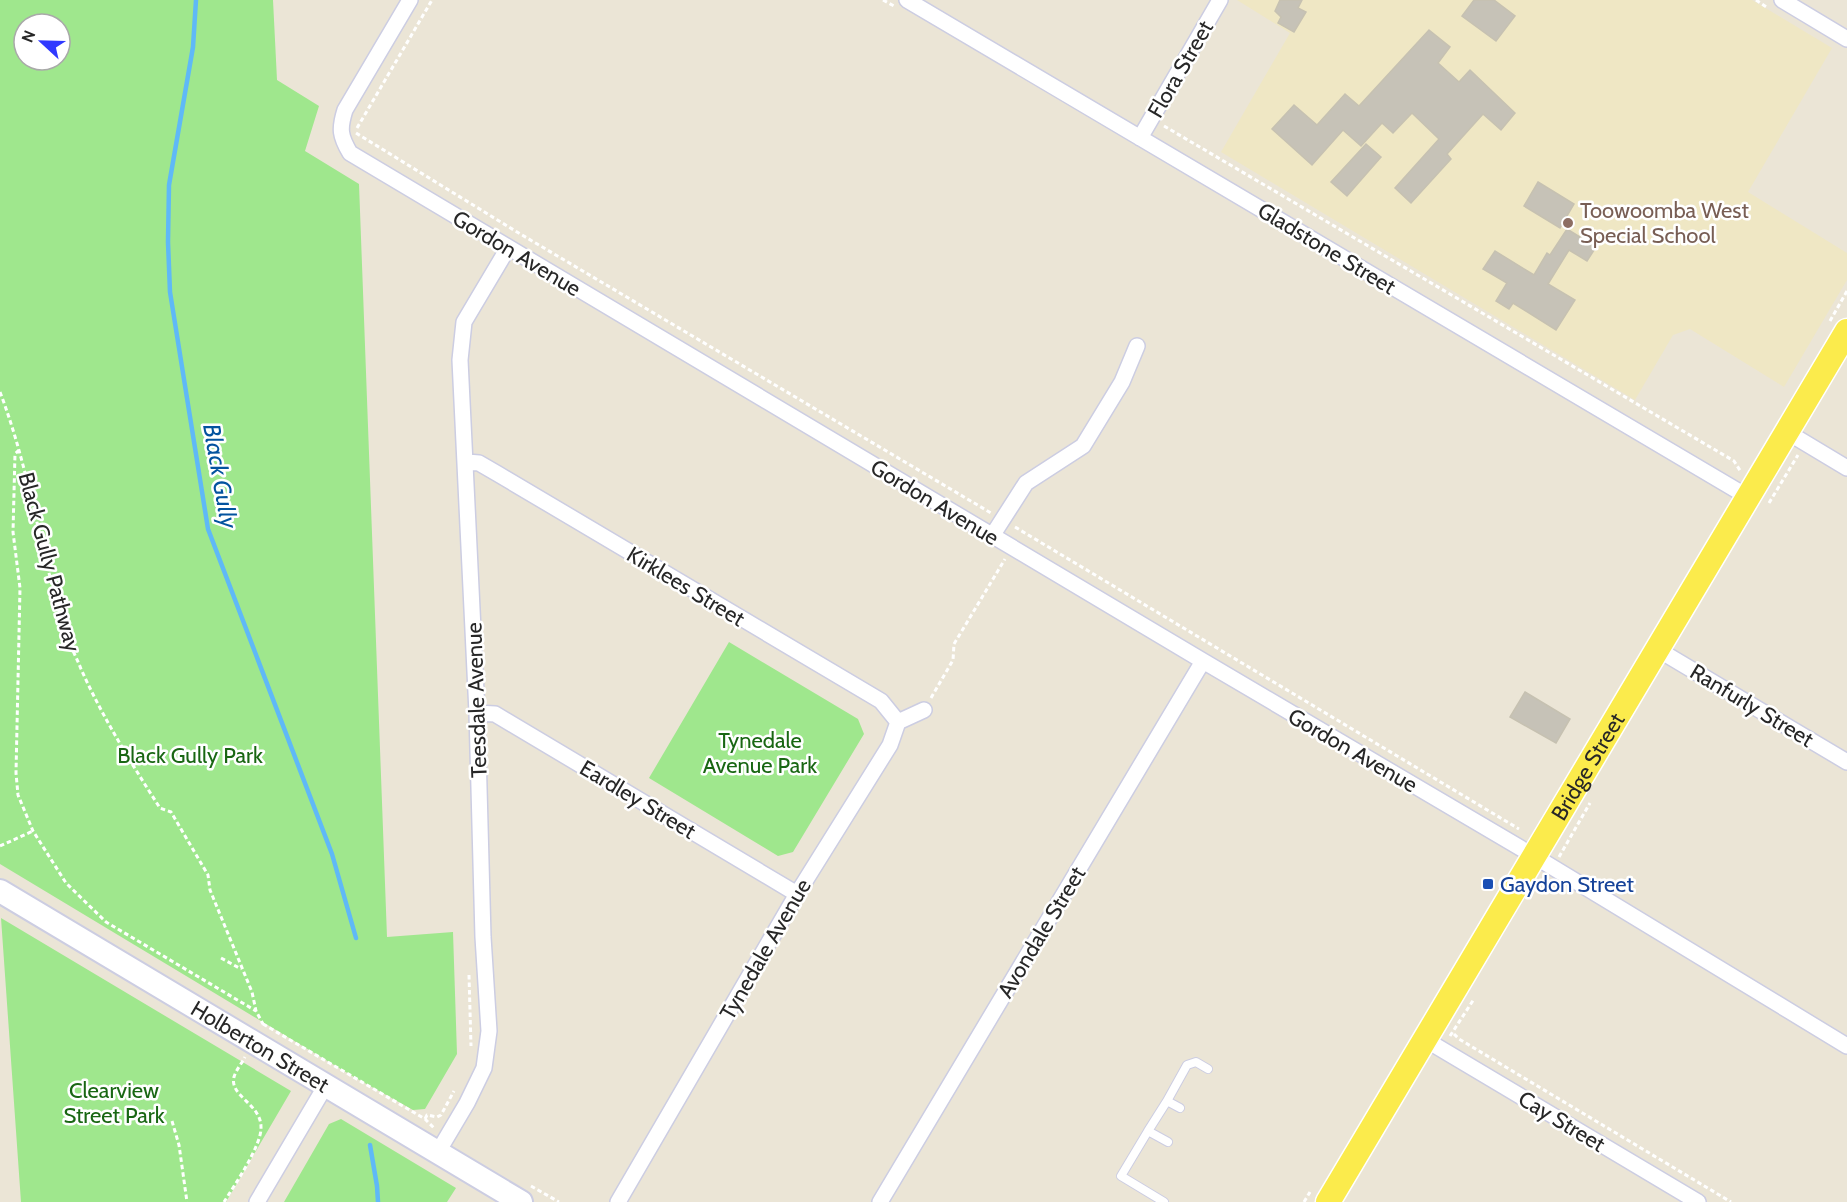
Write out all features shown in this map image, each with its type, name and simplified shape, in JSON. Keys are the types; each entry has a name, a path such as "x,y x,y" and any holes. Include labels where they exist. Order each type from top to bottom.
{"main road":[{"name":"Bridge Street","path":"1328,1202 1847,332"},
{"name":"Holberton Street","path":"0,891 258,1033 326,1086 442,1145 526,1194"}],"street":[{"name":"Gordon Avenue","path":"410,0 345,110 341,124 342,140 350,153 1534,856"},
{"name":"Gladstone Street","path":"907,0 1748,497"},
{"name":"Flora Street","path":"1140,138 1220,0"},
{"path":"1782,0 1847,39"},
{"name":"Teesdale Avenue","path":"442,1145 484,1068 489,1031 483,938 467,462 460,360 464,322 508,248"},
{"path":"992,536 1026,483 1083,446 1122,382 1137,346"},
{"path":"1787,432 1847,468"},
{"name":"Kirklees Street","path":"467,462 479,463 881,701 898,722"},
{"name":"Ranfurly Street","path":"1657,649 1847,762"},
{"name":"Avondale Street","path":"880,1202 1203,661"},
{"path":"898,722 924,710"},
{"name":"Eardley Street","path":"477,713 495,714 503,718 797,894"},
{"name":"Tynedale Avenue","path":"618,1202 797,894 890,745 898,722"},
{"path":"1534,856 1847,1046"},
{"name":"Cay Street","path":"1426,1040 1698,1202"},
{"path":"257,1202 326,1086"}],"lane":[{"path":"1164,1202 1121,1176 1187,1065 1196,1062 1208,1069"},
{"path":"1167,1101 1180,1108"},
{"path":"1148,1131 1168,1142"}],"path":[{"path":"432,0 354,132 517,232 1515,825 1524,834"},
{"path":"1151,119 1734,461 1740,472"},
{"name":"Black Gully Pathway","path":"0,392 30,486 65,633 122,750 160,808 171,812 208,875 210,890 252,992 256,1011 106,922 66,883 33,831"},
{"path":"0,846 33,831 18,795 16,773 20,588 13,532 15,454 19,450"},
{"path":"924,710 952,660 954,644 1012,548"},
{"path":"221,958 243,970"},
{"path":"469,970 471,1048"},
{"path":"224,1202 258,1142 262,1127 257,1110 240,1095 233,1083 234,1076 258,1033 425,1119 442,1145"},
{"path":"1453,1033 1459,1039 1731,1202"},
{"path":"425,1119 427,1115 437,1117 441,1115 456,1089"},
{"path":"172,1121 179,1145 188,1202"},
{"path":"526,1194 559,1202"}],"shaded area":[{"name":"Toowoomba West Special School","path":"1237,0 1752,0 1832,48 1748,192 1847,253 1847,280 1784,387 1690,329 1673,335 1635,400 1221,152 1290,33"}],"green space":[{"name":"Black Gully Park","path":"0,0 273,0 277,80 319,106 305,151 359,184 387,937 453,932 457,1054 425,1109 413,1110 354,1077 0,864"},
{"name":"Tynedale Avenue Park","path":"729,642 858,719 864,734 793,852 778,856 649,778"},
{"name":"Clearview Street Park","path":"1,918 291,1091 226,1202 21,1202"},
{"path":"341,1119 456,1188 447,1202 284,1202 329,1124"}],"building":[{"path":"1280,0 1302,0 1298,8 1306,12 1294,32 1278,23 1281,17 1275,11"},
{"path":"1474,0 1494,0 1515,16 1496,41 1462,16"},
{"path":"1429,30 1450,47 1438,63 1459,82 1470,70 1515,113 1501,130 1483,114 1447,154 1451,159 1411,203 1395,188 1439,139 1412,113 1393,133 1382,123 1361,146 1343,130 1312,165 1272,129 1294,105 1317,125 1345,94 1359,106"},
{"path":"1366,144 1381,157 1347,196 1331,182"},
{"path":"1538,182 1574,204 1560,228 1524,206"},
{"path":"1567,229 1596,247 1587,261 1569,250 1548,284 1575,300 1556,330 1513,303 1509,309 1496,301 1507,283 1483,269 1495,251 1534,275 1547,253 1550,255"},
{"path":"1525,692 1570,719 1556,743 1510,717"}],"waterway":[{"name":"Black Gully","path":"196,0 193,47 169,185 168,242 170,292 208,529 332,854 356,938"},
{"name":"Black Gully","path":"370,1145 378,1202"}],"place":[{"name":"Toowoomba West Special School","path":"1568,223"},
{"name":"Gaydon Street","path":"1488,884"}]}
